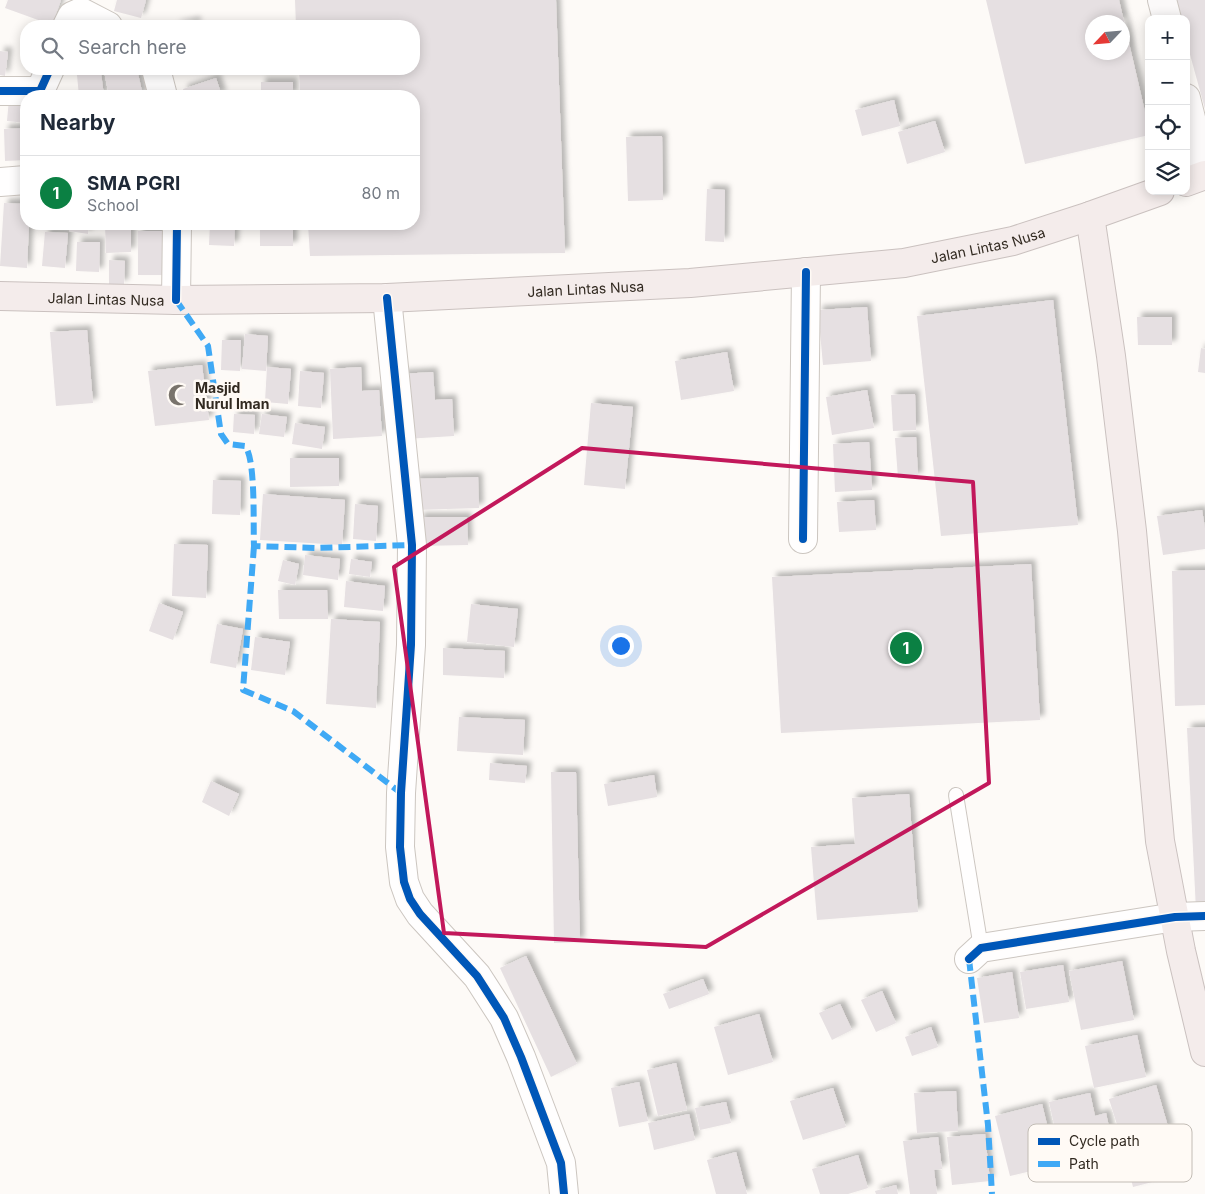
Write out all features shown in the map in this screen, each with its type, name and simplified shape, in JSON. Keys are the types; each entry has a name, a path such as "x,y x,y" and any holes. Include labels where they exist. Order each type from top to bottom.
{"highway":[{"path":"1190,181 1205,175"},
{"name":"Jalan Lintas Nusa","path":"0,296 176,300 387,298 690,283 904,263 1013,241 1149,195"},
{"path":"1090,216 1111,356 1132,531 1160,841 1181,950 1205,1052"}],"main road":[{"path":"1162,0 1166,15"},
{"path":"1188,105 1205,175"}],"street":[{"path":"70,20 72,16 81,12 96,20"},
{"path":"40,90 47,75"},
{"path":"157,75 161,90"},
{"path":"0,91 20,91"},
{"path":"0,182 20,180"},
{"path":"176,300 177,230"},
{"path":"803,539 806,272"},
{"path":"387,298 412,545 411,645 401,792 400,847 404,882 410,899 420,914 477,976 504,1018 521,1057 561,1163 564,1194"},
{"path":"975,953 1175,917 1205,916"}],"lane":[{"path":"956,795 975,953"}],"highlighted area":[{"path":"582,448 973,482 989,783 706,947 444,933 394,567"}],"building":[{"path":"8,0 61,0 54,20 38,20 5,8"},
{"path":"117,0 146,0 141,18 114,11"},
{"path":"295,0 556,0 565,253 310,256 308,230 420,230 420,90 300,90 299,75 420,75 420,20 296,20"},
{"path":"986,0 1119,0 1122,15 1085,15 1085,60 1130,60 1130,47 1145,112 1145,136 1025,164"},
{"path":"1176,0 1205,0 1205,109 1190,55 1190,15 1180,15"},
{"path":"0,51 8,52 5,76 0,75"},
{"path":"77,75 101,75 103,90 78,90"},
{"path":"105,75 138,75 142,90 108,90"},
{"path":"216,78 220,90 183,90"},
{"path":"261,82 293,82 293,90 261,90"},
{"path":"9,99 20,100 20,122 7,121"},
{"path":"894,100 900,126 862,136 855,110"},
{"path":"935,121 945,152 907,164 898,132"},
{"path":"20,128 20,160 5,161 4,129"},
{"path":"662,136 663,200 628,201 626,137"},
{"path":"707,189 725,190 724,242 705,241"},
{"path":"4,203 20,204 20,230 29,230 27,268 0,266"},
{"path":"69,230 88,230 88,234"},
{"path":"105,230 131,230 131,252 106,253"},
{"path":"210,230 235,230 234,246 209,245"},
{"path":"260,230 293,230 293,246 260,246"},
{"path":"138,231 166,231 165,275 138,275"},
{"path":"45,232 68,233 65,268 42,266"},
{"path":"77,242 100,242 99,272 76,271"},
{"path":"109,260 125,261 124,284 109,284"},
{"path":"1053,300 1078,525 941,536 917,316"},
{"path":"867,307 871,361 823,365 818,310"},
{"path":"1137,317 1172,317 1172,345 1138,345"},
{"path":"87,330 93,403 56,406 50,332"},
{"path":"245,334 268,336 266,371 242,369"},
{"path":"222,340 241,340 240,371 221,370"},
{"path":"1201,348 1205,349 1205,373 1198,372"},
{"path":"727,352 734,391 681,400 675,361"},
{"name":"Masjid Nurul Iman","path":"202,365 209,420 155,426 148,371"},
{"path":"267,367 291,369 288,404 265,402"},
{"path":"361,367 362,391 379,390 382,436 333,439 330,369"},
{"path":"300,371 324,373 321,408 298,406"},
{"path":"433,372 435,400 452,399 454,436 405,439 401,374"},
{"path":"867,390 874,428 832,435 826,397"},
{"path":"915,394 916,430 893,431 891,395"},
{"path":"591,403 633,407 625,489 584,485"},
{"path":"234,414 255,415 254,434 233,432"},
{"path":"262,414 287,417 284,437 259,434"},
{"path":"295,423 325,427 322,449 292,444"},
{"path":"916,437 918,477 898,478 895,438"},
{"path":"869,442 872,490 835,492 833,444"},
{"path":"290,458 339,458 339,486 290,487"},
{"path":"478,477 479,508 415,510 413,479"},
{"path":"213,480 241,481 240,515 212,514"},
{"path":"263,494 345,500 342,545 260,540"},
{"path":"874,500 876,530 839,532 837,502"},
{"path":"355,504 378,506 376,541 353,539"},
{"path":"1202,510 1205,528 1205,549 1163,555 1157,516"},
{"path":"419,517 467,517 468,545 419,546"},
{"path":"174,544 208,545 206,598 172,596"},
{"path":"305,555 340,559 338,580 303,575"},
{"path":"351,559 372,562 370,577 349,574"},
{"path":"283,560 299,564 295,585 278,581"},
{"path":"1031,564 1040,720 781,733 772,577"},
{"path":"1205,570 1205,705 1175,706 1172,571"},
{"path":"346,581 385,586 383,611 344,607"},
{"path":"278,590 327,590 328,619 279,619"},
{"path":"159,603 183,612 173,640 149,631"},
{"path":"471,604 518,609 514,647 467,642"},
{"path":"331,619 380,622 376,708 326,704"},
{"path":"217,624 243,629 236,668 210,663"},
{"path":"255,637 290,642 285,675 251,670"},
{"path":"443,648 505,651 504,678 443,675"},
{"path":"459,717 525,720 523,755 457,751"},
{"path":"1205,727 1205,910 1196,910 1187,728"},
{"path":"490,763 527,766 525,783 489,780"},
{"path":"551,772 576,772 580,942 554,943"},
{"path":"654,775 657,797 608,806 604,784"},
{"path":"211,781 239,794 229,816 202,802"},
{"path":"909,794 918,912 817,920 811,847 855,844 852,798"},
{"path":"526,956 577,1064 551,1077 500,968"},
{"path":"1122,961 1134,1020 1081,1030 1069,971"},
{"path":"1063,965 1069,1002 1026,1009 1020,972"},
{"path":"1012,972 1019,1018 984,1023 977,978"},
{"path":"703,979 709,994 669,1009 663,994"},
{"path":"882,991 896,1023 876,1032 861,1000"},
{"path":"840,1004 852,1030 832,1040 819,1013"},
{"path":"759,1014 773,1062 728,1075 714,1027"},
{"path":"931,1027 938,1047 912,1056 905,1037"},
{"path":"1137,1035 1146,1077 1094,1088 1085,1046"},
{"path":"676,1063 687,1110 658,1116 647,1070"},
{"path":"639,1082 648,1121 619,1127 611,1088"},
{"path":"1156,1085 1167,1124 1117,1124 1109,1099"},
{"path":"833,1088 846,1127 803,1140 790,1101"},
{"path":"956,1091 958,1131 917,1133 914,1093"},
{"path":"1090,1093 1095,1116 1106,1113 1108,1124 1054,1124 1049,1102"},
{"path":"726,1102 731,1123 700,1130 695,1108"},
{"path":"1042,1104 1047,1124 1028,1124 1028,1172 1010,1176 995,1116"},
{"path":"689,1114 695,1140 654,1150 648,1123"},
{"path":"985,1134 990,1181 952,1185 947,1137"},
{"path":"938,1137 942,1169 934,1170 937,1194 910,1194 903,1141"},
{"path":"736,1152 747,1194 716,1194 707,1160"},
{"path":"858,1155 868,1188 848,1194 820,1194 812,1169"},
{"path":"1132,1182 1152,1182 1133,1187"},
{"path":"896,1185 898,1194 876,1194 875,1191"}],"marked path":[{"path":"176,300 208,346 221,434 228,444 245,446 249,453 253,493 254,546 316,548 412,545"},
{"path":"254,546 243,690 293,711 401,793"},
{"path":"969,959 988,1125 992,1194"}],"cycle path":[{"path":"40,90 47,75"},
{"path":"0,91 20,91"},
{"path":"176,300 177,230"},
{"path":"803,539 806,272"},
{"path":"387,298 412,545 411,645 401,793 400,847 404,882 410,899 420,914 477,976 504,1018 521,1057 561,1163 564,1194"},
{"path":"969,959 981,948 1175,917 1205,916"}],"place":[{"name":"Masjid Nurul Iman","path":"179,395"},
{"name":"SMA PGRI","path":"906,648"}]}
